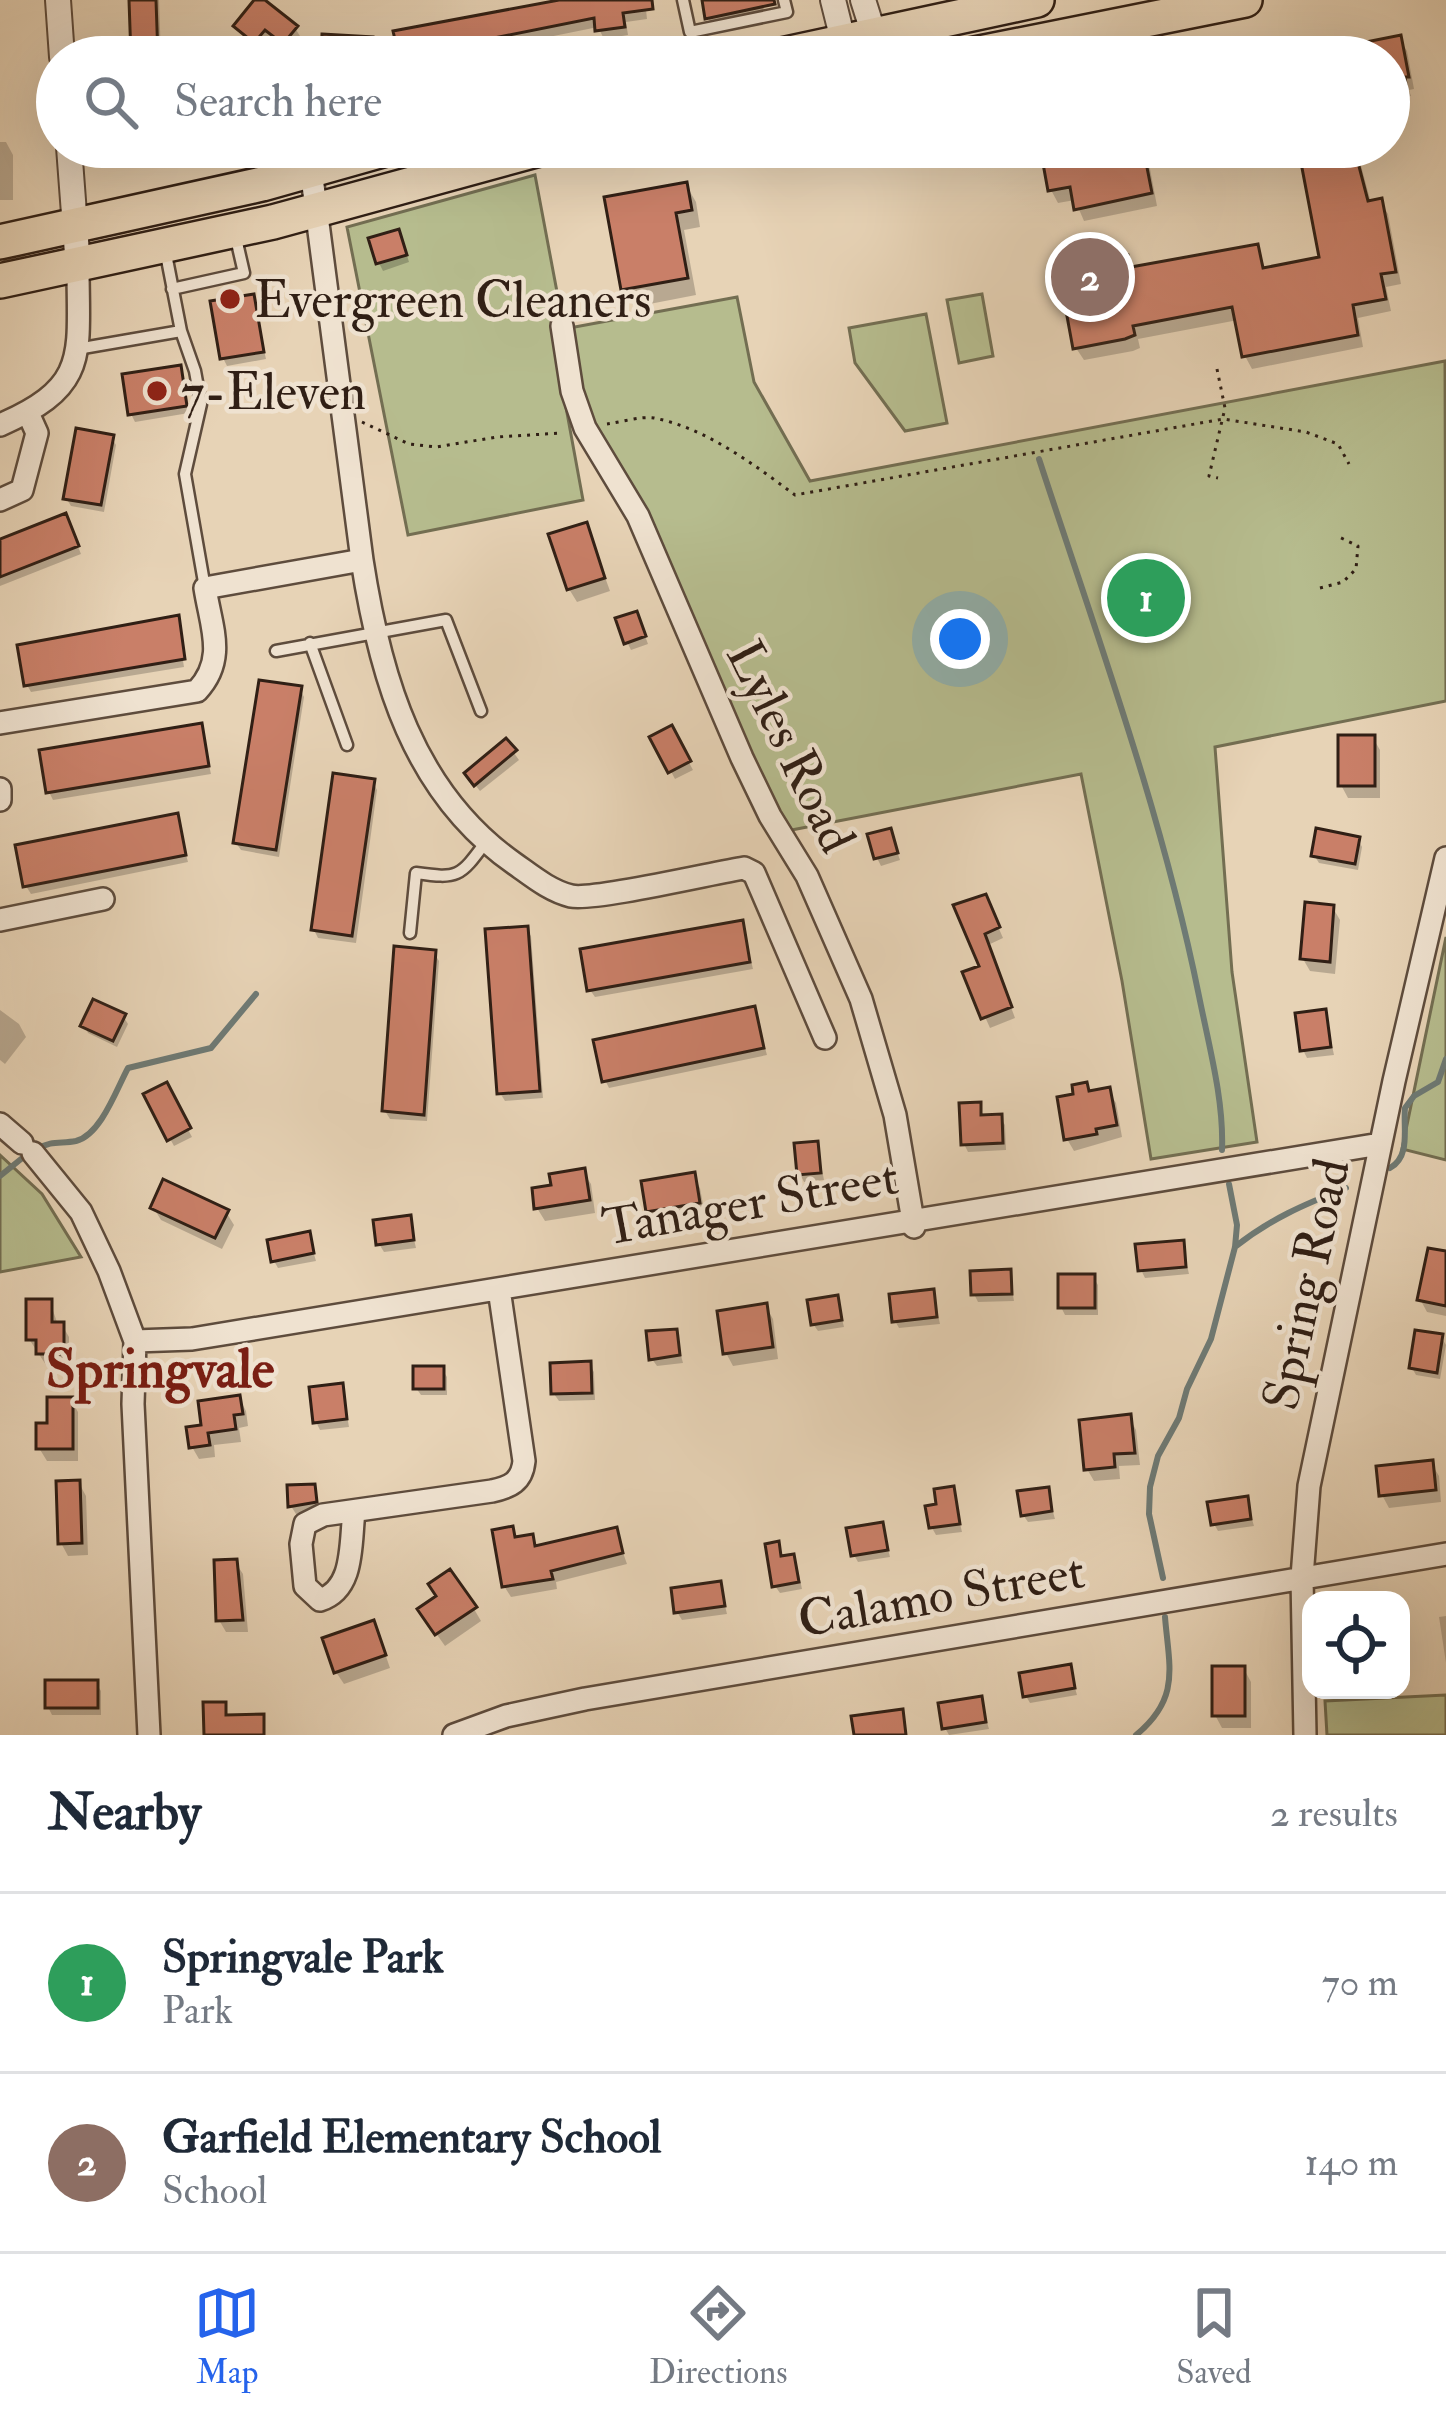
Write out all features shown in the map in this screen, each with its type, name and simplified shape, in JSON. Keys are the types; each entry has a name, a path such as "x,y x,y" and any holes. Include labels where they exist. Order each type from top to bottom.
{"main road":[{"path":"908,36 1037,0"},
{"path":"1065,36 1245,0"},
{"path":"0,242 318,168"},
{"path":"0,281 235,231 470,168"}],"street":[{"path":"58,0 61,36"},
{"path":"833,0 854,36"},
{"path":"862,36 863,0"},
{"path":"0,425 47,402 68,380 77,350 78,268 70,168"},
{"path":"311,170 373,631 381,666 414,745 444,795 484,843 546,885 574,897 744,868 754,873 825,1038"},
{"name":"Lyles Road","path":"562,326 572,391 584,428 638,516 742,758 807,876 861,999 891,1098 914,1223"},
{"path":"0,500 22,490 37,434 28,413"},
{"path":"0,723 197,691 211,676 217,660 205,587 362,560"},
{"path":"0,789 0,800"},
{"name":"Spring Road","path":"1305,1735 1301,1577 1309,1486 1446,858"},
{"path":"0,920 103,899"},
{"path":"0,1124 63,1187 89,1229 135,1341 133,1404 149,1735"},
{"name":"Tanager Street","path":"135,1341 192,1339 1380,1144"},
{"path":"354,1512 492,1491 510,1487 518,1479 524,1461 499,1289"},
{"name":"Calamo Street","path":"454,1735 506,1716 585,1699 1446,1554"}],"lane":[{"path":"683,0 690,32 787,12 784,0"},
{"path":"172,289 244,273 235,231"},
{"path":"164,248 201,404 185,475 205,587"},
{"path":"77,350 181,331"},
{"path":"276,650 446,620 481,711"},
{"path":"310,644 347,745"},
{"path":"410,933 416,873 451,878 464,872 484,843"}],"path":[{"path":"1217,368 1225,408 1209,476 1218,478"},
{"path":"345,413 409,445 436,447 650,417 696,432 757,466 795,495 1223,419 1306,431 1337,444 1349,464"},
{"path":"1320,588 1343,582 1356,569 1358,546 1339,537"}],"green space":[{"path":"535,175 564,329 737,297 754,382 810,481 1445,361 1446,701 1215,747 1232,972 1257,1142 1151,1159 1081,774 776,833 630,493 584,440 552,331 583,500 408,535 347,227"},
{"path":"982,294 993,356 959,363 947,300"},
{"path":"926,314 947,423 905,431 855,363 849,328"},
{"path":"1446,937 1446,1160 1402,1149"},
{"path":"0,1155 42,1194 81,1257 0,1272"},
{"path":"1446,1695 1446,1735 1327,1735 1325,1701"}],"building":[{"path":"129,0 156,0 157,36 130,36"},
{"path":"254,0 265,0 298,26 290,36 273,36 265,30 260,36 245,36 233,26"},
{"path":"559,0 652,0 653,9 623,13 625,27 595,31 594,18 504,36 394,36 393,31"},
{"path":"702,0 774,0 775,4 705,19"},
{"path":"1044,168 1147,168 1152,193 1074,210 1070,187 1048,191"},
{"path":"1302,168 1359,168 1368,201 1382,198 1396,272 1381,274 1386,299 1353,305 1358,335 1242,357 1232,307 1133,326 1135,335 1125,339 1073,349 1058,267 1128,255 1131,267 1258,244 1263,268 1319,257"},
{"path":"687,182 692,210 676,213 688,278 621,290 604,197"},
{"path":"399,229 407,255 376,264 368,238"},
{"path":"254,294 264,352 220,359 210,301"},
{"path":"181,365 187,406 128,415 122,374"},
{"path":"76,428 114,435 101,505 63,499"},
{"path":"66,513 79,546 0,577 0,539"},
{"path":"587,522 605,578 567,590 548,534"},
{"path":"637,611 646,636 624,644 615,618"},
{"path":"179,615 185,659 24,686 17,645"},
{"path":"259,680 302,686 276,850 233,843"},
{"path":"202,723 209,766 46,793 39,750"},
{"path":"672,725 691,761 668,773 649,737"},
{"path":"1338,735 1375,735 1375,786 1338,786"},
{"path":"506,738 517,750 474,786 464,773"},
{"path":"333,773 375,779 352,936 311,930"},
{"path":"178,813 186,855 23,887 15,845"},
{"path":"891,828 898,853 874,859 867,834"},
{"path":"1316,828 1360,837 1355,864 1311,856"},
{"path":"986,894 1000,927 985,934 1012,1007 981,1019 962,972 979,966 953,905"},
{"path":"1305,902 1334,905 1330,962 1300,959"},
{"path":"743,920 750,962 587,991 580,949"},
{"path":"528,926 540,1091 497,1094 485,929"},
{"path":"394,946 436,950 424,1115 382,1111"},
{"path":"93,999 126,1014 113,1041 80,1026"},
{"path":"755,1006 764,1048 602,1082 593,1040"},
{"path":"1326,1009 1331,1047 1300,1051 1295,1013"},
{"path":"167,1082 191,1128 167,1141 143,1094"},
{"path":"1087,1082 1089,1091 1110,1087 1117,1125 1064,1140 1057,1097 1073,1094 1072,1085"},
{"path":"981,1102 981,1115 1002,1114 1003,1143 961,1145 959,1103"},
{"path":"818,1141 821,1173 797,1175 794,1143"},
{"path":"585,1168 590,1200 534,1209 532,1188 551,1185 549,1174"},
{"path":"695,1172 700,1203 646,1212 641,1181"},
{"path":"163,1179 229,1210 215,1238 150,1208"},
{"path":"411,1215 414,1240 376,1245 373,1220"},
{"path":"310,1231 314,1253 271,1262 267,1240"},
{"path":"1184,1240 1186,1267 1138,1271 1135,1244"},
{"path":"1428,1248 1446,1251 1446,1306 1417,1300"},
{"path":"1011,1269 1012,1294 971,1295 970,1271"},
{"path":"1058,1274 1095,1274 1095,1308 1058,1308"},
{"path":"934,1289 937,1317 892,1322 889,1294"},
{"path":"838,1295 842,1320 811,1325 807,1300"},
{"path":"26,1299 52,1299 52,1322 64,1322 64,1354 36,1354 36,1340 26,1340"},
{"path":"767,1303 773,1347 723,1354 717,1311"},
{"path":"677,1329 680,1355 649,1360 646,1331"},
{"path":"1415,1330 1443,1334 1437,1373 1409,1368"},
{"path":"591,1361 592,1393 551,1394 550,1363"},
{"path":"413,1366 444,1366 444,1389 413,1389"},
{"path":"343,1383 347,1419 313,1423 309,1387"},
{"path":"240,1395 243,1414 234,1415 236,1429 208,1433 210,1445 189,1448 186,1427 201,1425 198,1401"},
{"path":"47,1397 73,1397 73,1449 36,1449 36,1423 47,1423"},
{"path":"1131,1414 1135,1453 1114,1454 1115,1467 1084,1470 1079,1420"},
{"path":"1433,1460 1436,1490 1379,1496 1376,1466"},
{"path":"80,1480 82,1543 58,1544 56,1481"},
{"path":"315,1484 317,1502 288,1507 287,1485"},
{"path":"954,1486 960,1524 929,1528 925,1506 936,1504 934,1489"},
{"path":"1049,1487 1052,1511 1021,1516 1017,1491"},
{"path":"1248,1496 1251,1519 1211,1525 1207,1502"},
{"path":"883,1522 888,1550 851,1556 846,1528"},
{"path":"513,1526 515,1537 533,1534 535,1546 617,1527 623,1553 551,1571 553,1579 502,1587 492,1530"},
{"path":"779,1541 781,1556 794,1554 799,1582 772,1587 765,1544"},
{"path":"237,1559 243,1620 216,1621 214,1560"},
{"path":"450,1569 477,1607 435,1635 417,1609 436,1596 428,1584"},
{"path":"721,1581 725,1606 674,1613 671,1588"},
{"path":"374,1620 386,1655 334,1673 322,1638"},
{"path":"1071,1664 1075,1688 1023,1697 1019,1673"},
{"path":"1212,1666 1245,1666 1245,1716 1212,1716"},
{"path":"45,1680 98,1680 98,1708 45,1708"},
{"path":"982,1696 986,1722 942,1729 938,1703"},
{"path":"203,1702 226,1702 226,1715 264,1714 264,1735 204,1735"},
{"path":"903,1709 906,1735 854,1735 851,1716"}],"waterway":[{"path":"1039,459 1167,860 1215,1073 1222,1150"},
{"path":"37,1149 76,1141 93,1130 128,1068 211,1048 256,994"},
{"path":"1390,1168 1401,1157 1405,1108 1414,1096 1438,1082 1446,1059"},
{"path":"0,1176 26,1155"},
{"path":"1163,1578 1149,1514 1150,1487 1158,1456 1211,1339 1235,1247 1237,1225 1229,1184"},
{"path":"1235,1247 1288,1213 1346,1188"},
{"path":"1136,1735 1166,1695 1165,1617"}],"place":[{"name":"Garfield Elementary School","path":"1090,277"},
{"name":"Evergreen Cleaners","path":"230,299"},
{"name":"7-Eleven","path":"157,391"},
{"name":"Springvale Park","path":"1146,598"}],"district":[{"name":"Springvale","path":"160,1368"}]}
